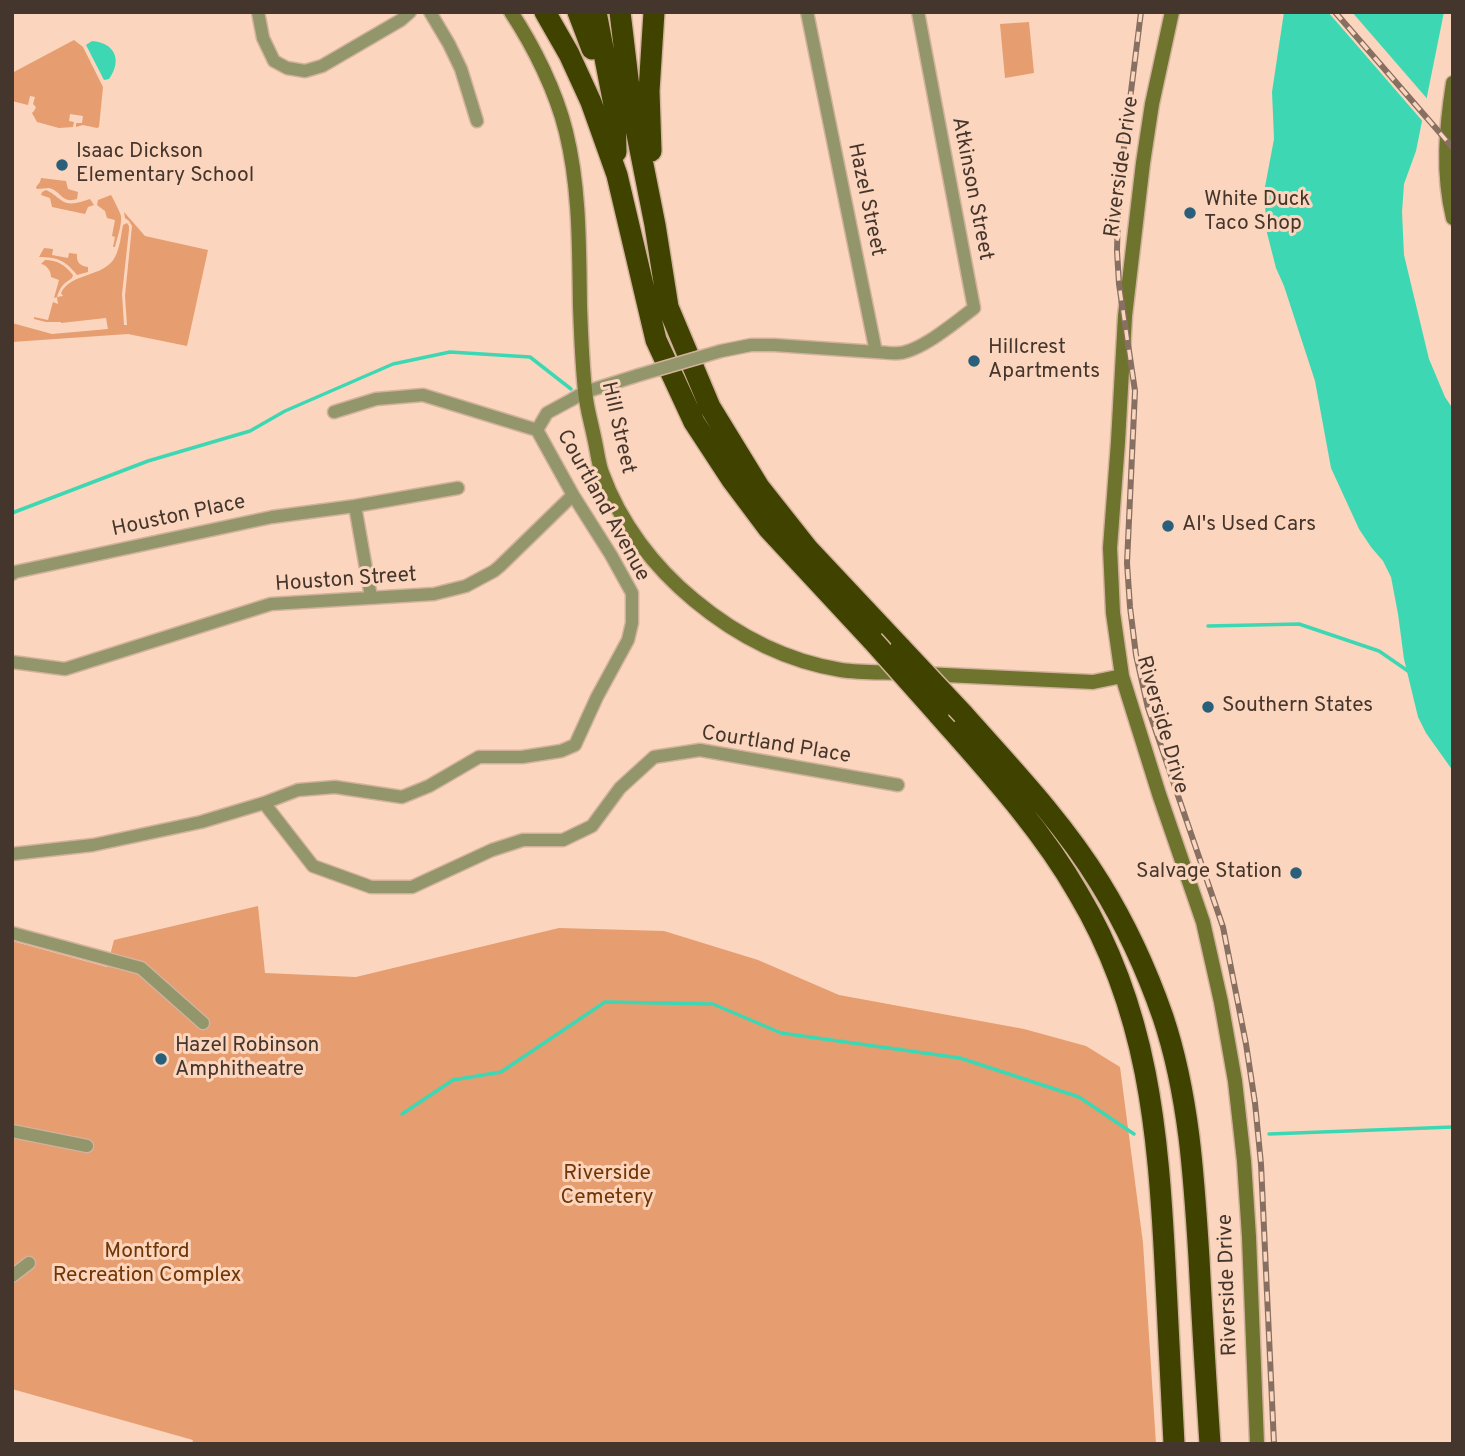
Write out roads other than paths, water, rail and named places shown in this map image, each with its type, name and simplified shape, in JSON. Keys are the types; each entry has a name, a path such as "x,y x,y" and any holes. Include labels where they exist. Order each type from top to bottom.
{"highway":[{"path":"545,12 569,54 591,102 617,175 656,340 694,422 768,528 873,641 1011,798 1055,856 1080,895 1121,982 1144,1062 1158,1157 1174,1444"},
{"path":"578,12 587,34 607,110 614,125"},
{"path":"596,12 615,110 617,175"},
{"path":"620,12 631,104 668,307 710,407 759,487 808,549 963,714 1072,841 1100,883 1146,971 1174,1057 1193,1161 1210,1444"},
{"path":"654,12 649,91 652,154 660,208 655,225"}],"main road":[{"name":"Hill Street","path":"511,12 539,59 568,140 579,226 585,392 602,472 621,512 651,559 676,585 718,620 781,654 811,664 843,670 1093,682 1122,676"},
{"name":"Riverside Drive","path":"1172,12 1152,104 1125,316 1110,548 1113,613 1122,676 1203,922 1235,1081 1249,1237 1257,1444"},
{"path":"1453,83 1445,161 1449,205 1453,218"}],"street":[{"path":"258,12 263,38 274,61 287,68 304,71 322,66 401,20 410,12"},
{"path":"430,12 461,69 477,121"},
{"name":"Hazel Street","path":"807,12 876,352"},
{"name":"Atkinson Street","path":"876,352 900,353 920,345 974,308 918,12"},
{"name":"Courtland Avenue","path":"12,855 93,845 201,822 298,790 334,787 402,797 429,786 479,757 522,757 561,751 575,744 628,640 632,623 632,593 537,430 547,413 585,392 721,351 751,345 876,352"},
{"path":"334,412 376,400 423,395 537,430"},
{"name":"Houston Place","path":"12,574 271,517 458,488"},
{"name":"Houston Street","path":"12,662 65,669 271,604 434,594 466,586 500,566 573,495"},
{"path":"355,506 371,597"},
{"name":"Courtland Place","path":"264,803 313,866 371,887 412,887 492,850 523,840 563,840 592,826 620,789 654,757 700,750 898,785"},
{"path":"12,933 141,968 203,1023"},
{"path":"12,1131 87,1146"},
{"path":"12,1276 29,1263"}],"water":[{"path":"1284,12 1444,12 1416,151 1404,184 1402,212 1404,255 1429,359 1453,409 1453,771 1418,717 1404,659 1391,577 1383,561 1359,529 1331,468 1315,381 1276,268 1267,233 1264,192 1274,139 1272,92"},
{"path":"92,41 107,45 114,54 115,66 109,79 104,80 86,45"}],"waterway":[{"path":"12,513 148,461 250,431 285,411 393,364 450,352 530,357 571,389"},
{"path":"1208,626 1299,624 1379,651 1408,671"},
{"path":"402,1114 453,1080 501,1072 605,1002 713,1004 781,1033 960,1058 1079,1097 1134,1134"},
{"path":"1269,1134 1453,1127"}],"railway":[{"path":"1141,12 1123,155 1117,251 1119,284 1135,391 1127,563 1130,607 1136,655 1148,708 1223,927 1246,1044 1261,1164 1274,1444"},
{"path":"1335,12 1453,148"}],"place":[{"name":"Isaac Dickson Elementary School","path":"62,165"},
{"name":"White Duck Taco Shop","path":"1190,213"},
{"name":"Hillcrest Apartments","path":"974,361"},
{"name":"Al's Used Cars","path":"1168,526"},
{"name":"Southern States","path":"1208,707"},
{"name":"Salvage Station","path":"1296,873"},
{"name":"Hazel Robinson Amphitheatre","path":"161,1059"}],"park label":[{"name":"Riverside Cemetery","path":"607,1187"},
{"name":"Montford Recreation Complex","path":"147,1265"}]}
